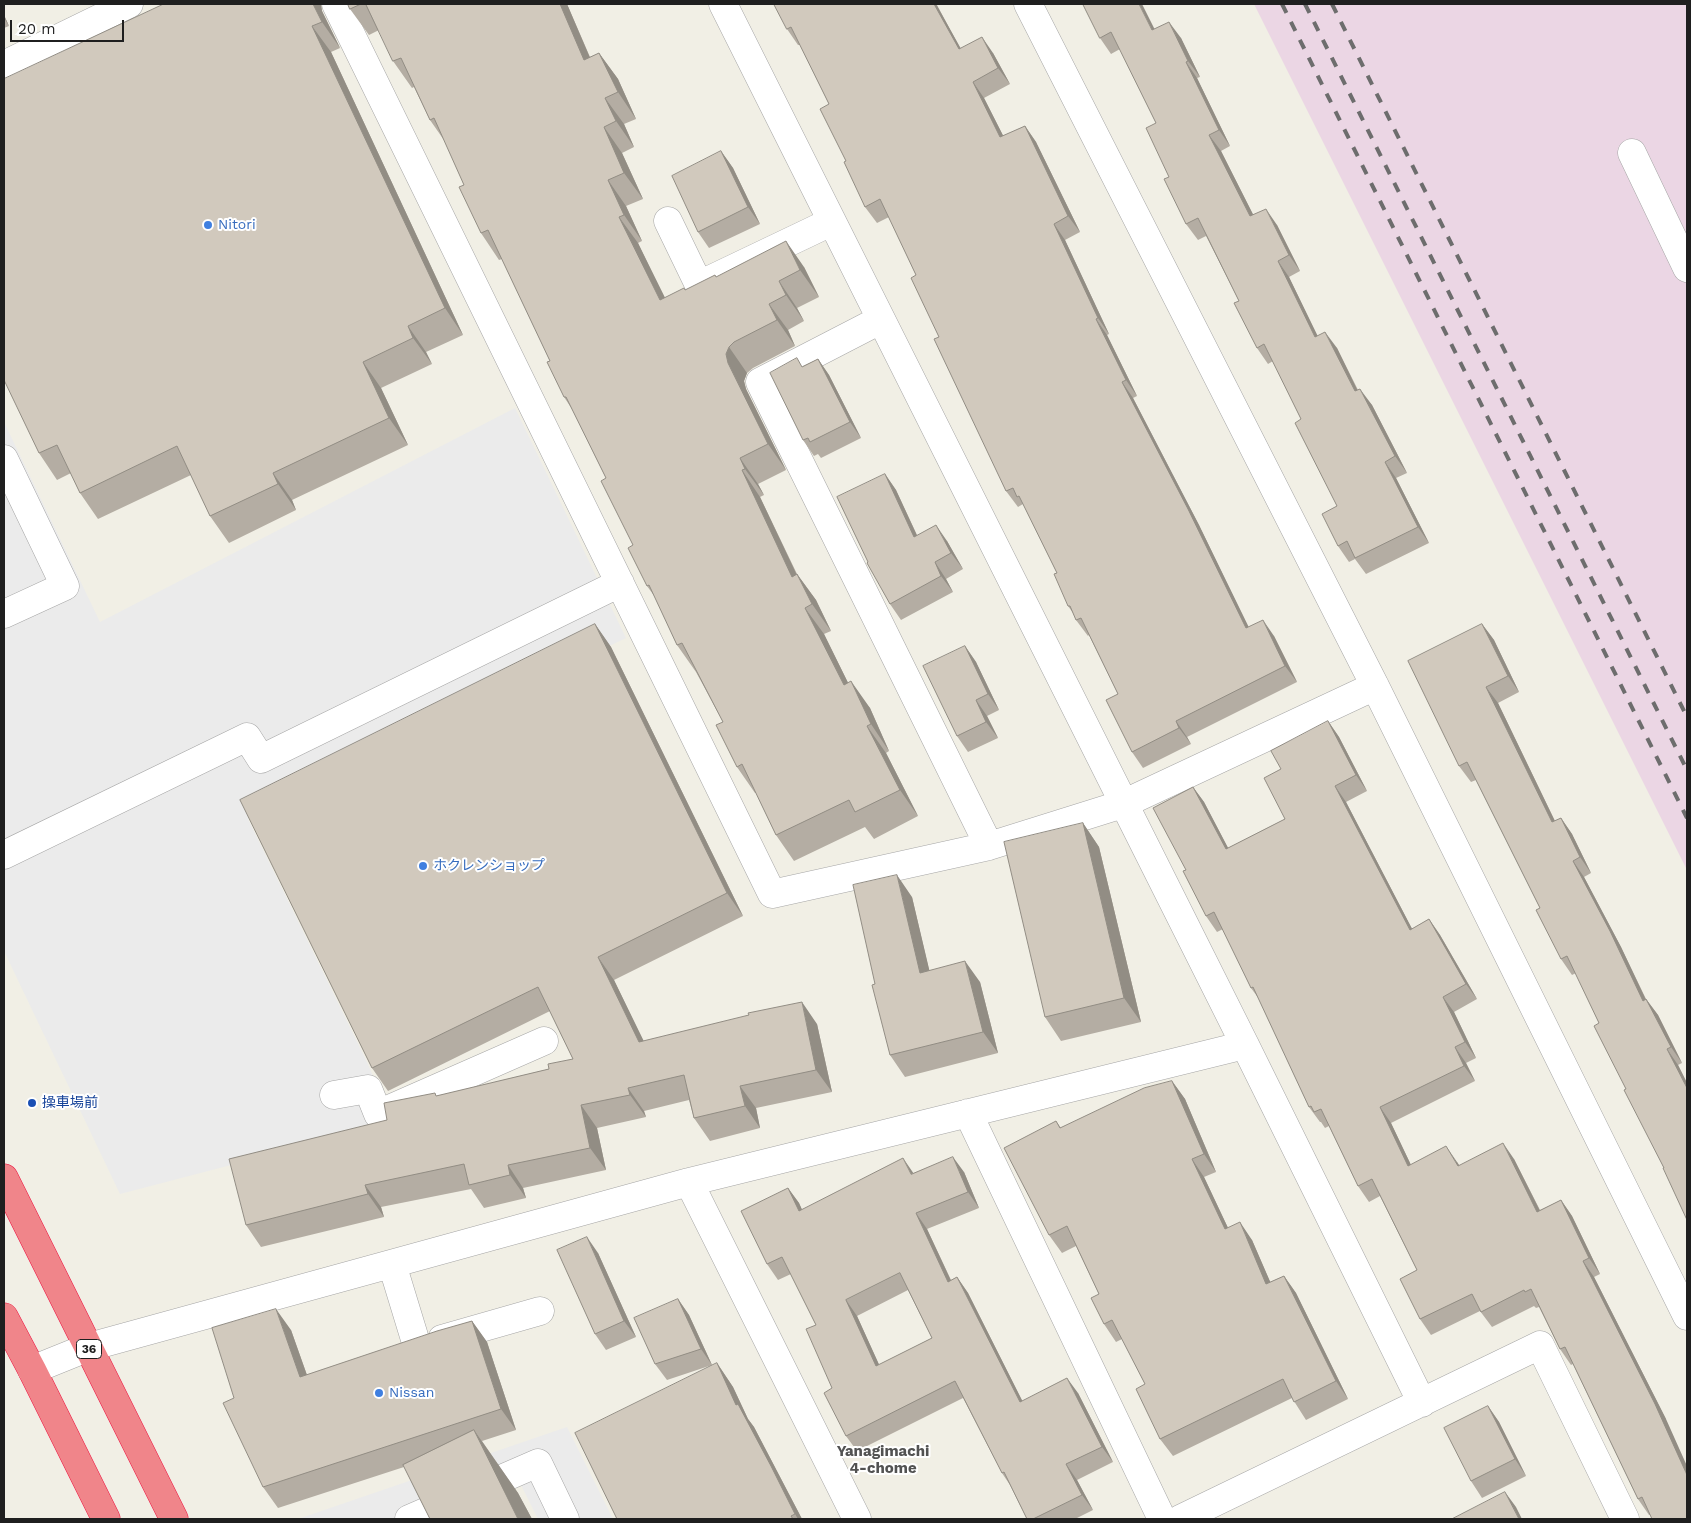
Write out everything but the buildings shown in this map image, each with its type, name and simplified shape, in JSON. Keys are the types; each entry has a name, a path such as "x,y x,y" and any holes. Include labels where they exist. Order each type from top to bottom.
{"highway":[{"name":"36","path":"4,1178 174,1519"},
{"path":"4,1320 32,1370 106,1519"}],"street":[{"path":"4,66 129,4"},
{"path":"336,4 772,894 989,846 1123,804 1375,686"},
{"path":"723,4 1245,1045 1422,1403"},
{"path":"1028,4 1375,686 1687,1316"},
{"path":"1632,152 1687,268"},
{"path":"668,221 699,285 831,222"},
{"path":"880,320 760,382 989,846"},
{"path":"4,460 65,586 4,614"},
{"path":"4,855 247,737 261,759 620,584"},
{"path":"334,1094 368,1089 378,1114 544,1040"},
{"path":"32,1370 89,1347 689,1182 1245,1045"},
{"path":"968,1113 1162,1519"},
{"path":"689,1182 858,1519"},
{"path":"392,1264 417,1346"},
{"path":"389,1354 540,1311"},
{"path":"1180,1519 1540,1345 1625,1519"},
{"path":"409,1519 538,1463 564,1519"}],"shaded area":[{"path":"1254,4 1687,4 1687,870"},
{"path":"515,408 626,638 248,819 368,1064 392,1123 120,1194 4,951 4,422 100,622"},
{"path":"567,1427 613,1519 538,1519 521,1485 451,1519 298,1519"}],"railway":[{"path":"1282,4 1687,818"},
{"path":"1305,4 1687,770"},
{"path":"1332,4 1687,717"}],"place":[{"name":"Nitori","path":"208,225"},
{"name":"ホクレンショップ","path":"423,866"},
{"name":"操車場前","path":"32,1103"},
{"name":"Nissan","path":"379,1393"}],"district":[{"name":"Yanagimachi 4-chome","path":"883,1460"}]}
